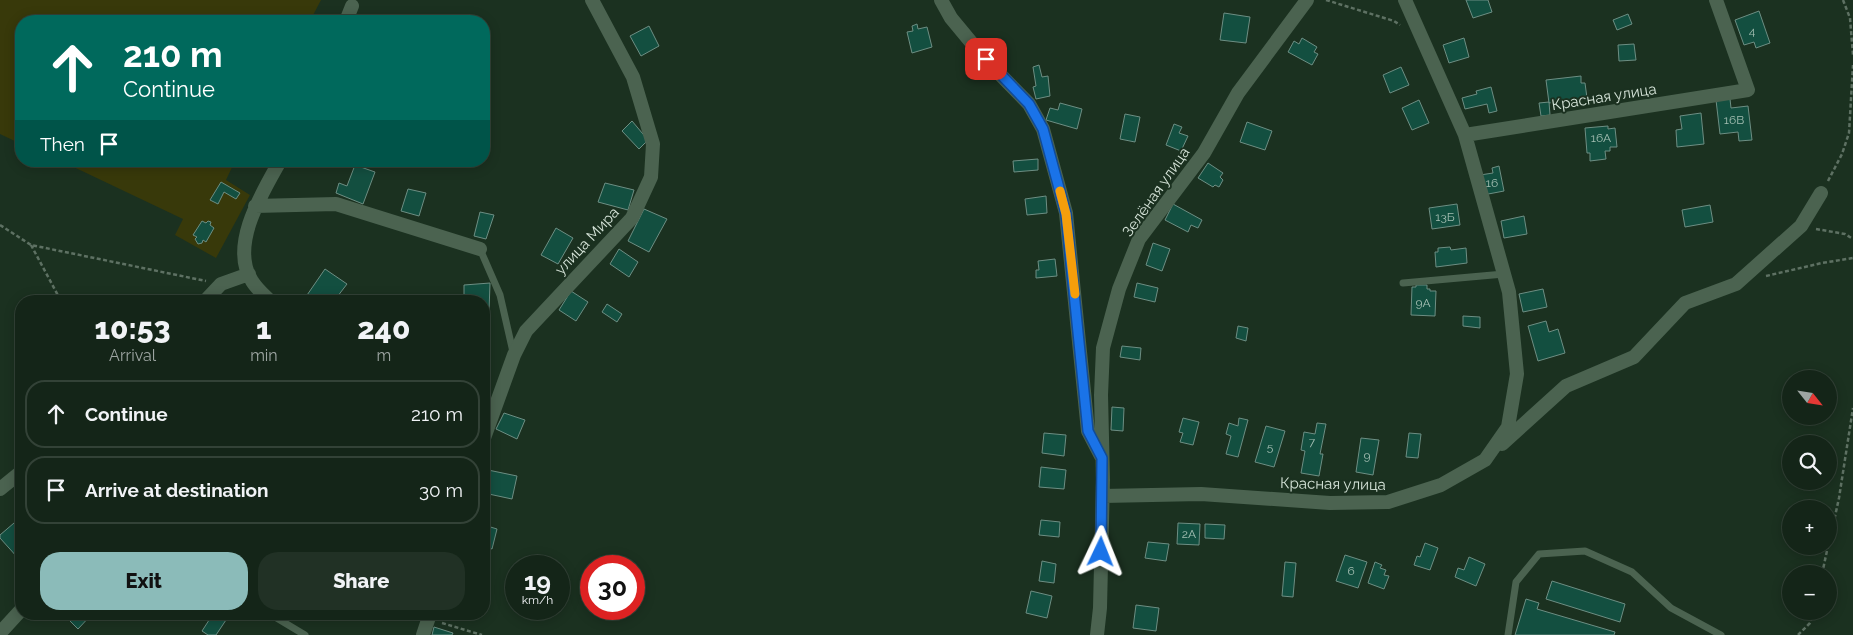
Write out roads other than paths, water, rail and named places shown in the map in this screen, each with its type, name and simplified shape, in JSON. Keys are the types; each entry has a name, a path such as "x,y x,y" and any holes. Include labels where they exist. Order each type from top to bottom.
{"street":[{"name":"улица Мира","path":"490,421 514,355 526,331 632,218 651,178 654,144 633,76 592,0"},
{"name":"Зелёная улица","path":"941,0 951,18 986,59 1029,104 1043,129 1066,214 1088,431 1102,458"},
{"name":"Зелёная улица","path":"1096,635 1100,608 1103,348 1119,288 1139,239 1204,153 1238,93 1307,0"},
{"name":"Красная улица","path":"1102,496 1201,494 1330,503 1388,502 1442,485 1485,460 1508,427 1517,374 1509,292 1465,136 1405,0"},
{"name":"Красная улица","path":"1465,136 1748,90 1716,0"},
{"path":"348,15 352,6"},
{"path":"265,295 250,277 242,254 255,206 277,167"},
{"path":"1485,460 1566,386 1634,357 1685,304 1736,284 1801,226 1821,193"},
{"path":"255,206 336,204 480,249"},
{"path":"211,295 221,284 250,277"},
{"path":"0,489 15,477"},
{"path":"0,633 15,617"},
{"path":"423,635 428,620"}],"lane":[{"path":"480,249 500,295 514,355"},
{"path":"1403,283 1504,274"},
{"path":"1508,635 1516,582 1539,554 1584,551 1632,572 1671,608 1721,635"},
{"path":"280,620 305,635"}]}
